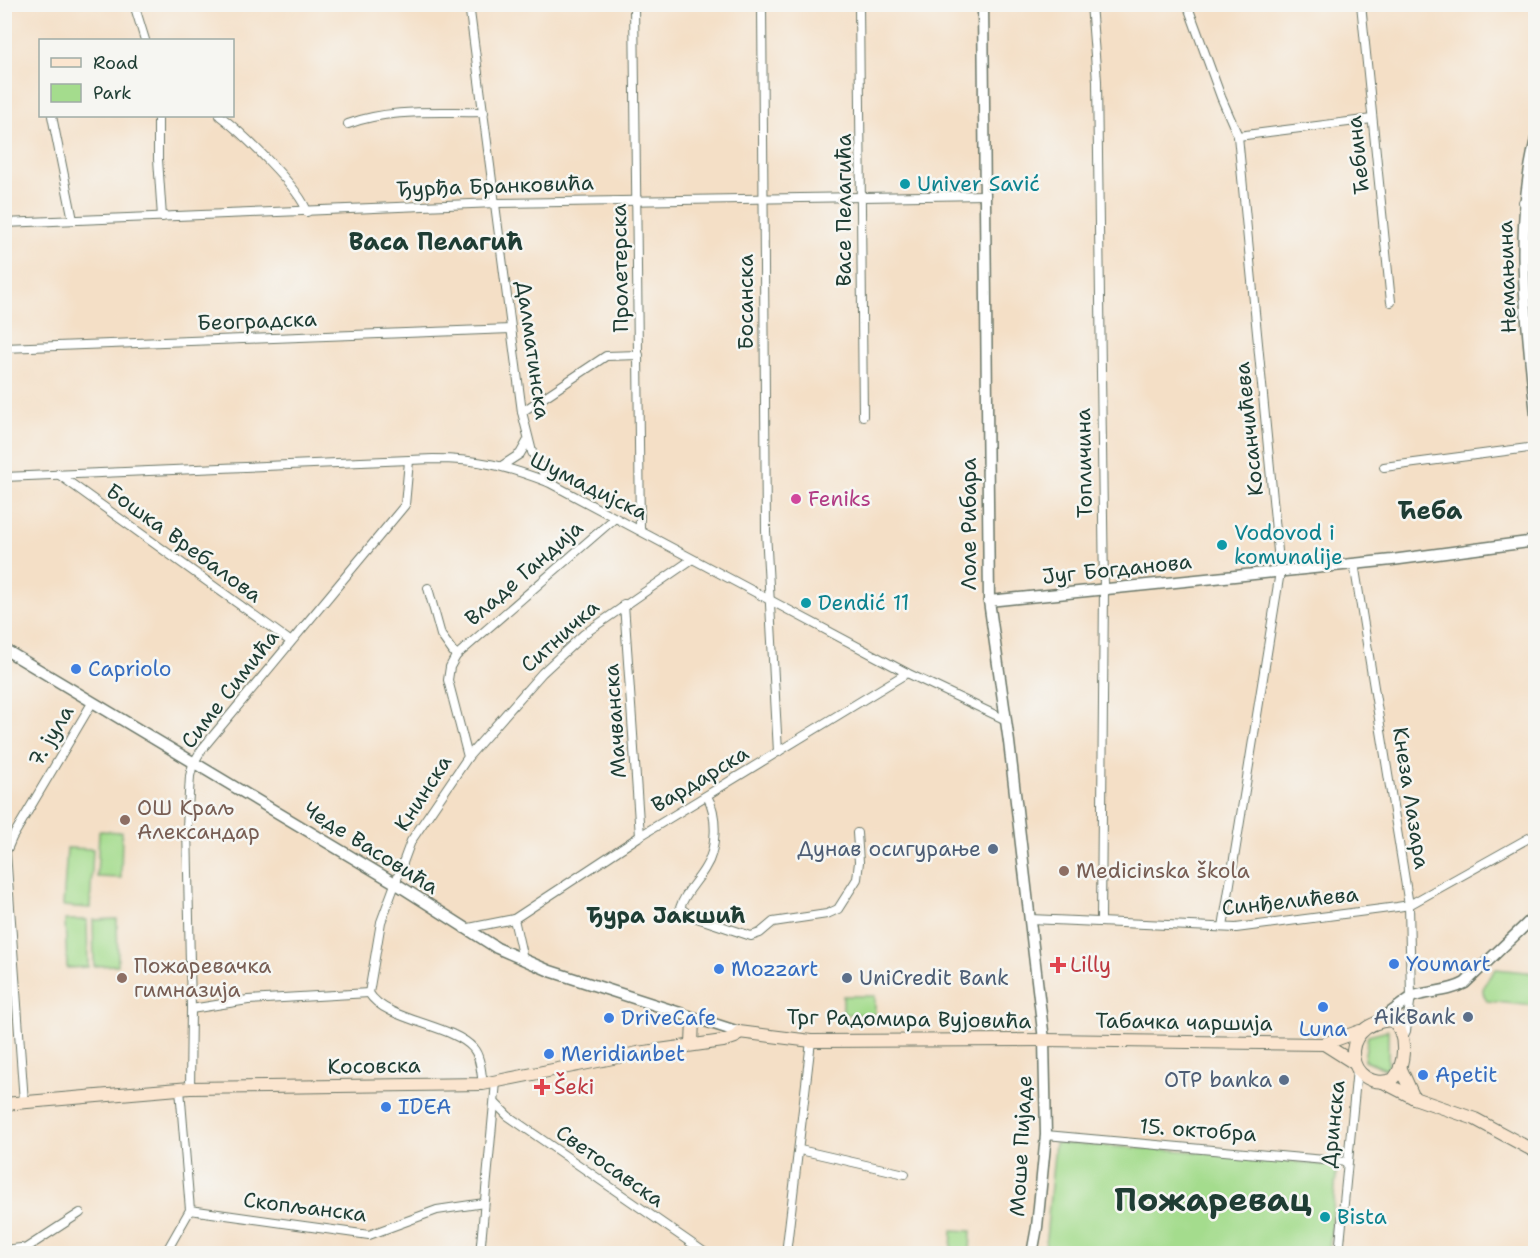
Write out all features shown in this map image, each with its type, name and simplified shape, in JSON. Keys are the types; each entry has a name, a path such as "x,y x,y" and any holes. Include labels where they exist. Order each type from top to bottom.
{"main road":[{"path":"692,1045 693,1019"},
{"path":"1356,1066 1357,1036 1360,1031 1379,1021 1396,1022 1402,1039 1401,1067 1414,1098"},
{"name":"Табачка чаршија","path":"1044,1040 1324,1044 1360,1031"},
{"name":"Косовска","path":"4,1104 185,1089 483,1084 732,1038 739,1032"},
{"name":"Трг Радомира Вујовића","path":"739,1032 811,1041 1044,1040"},
{"path":"1324,1044 1356,1066 1362,1075 1383,1082 1414,1098 1475,1119 1536,1152"},
{"path":"1383,1082 1395,1077 1401,1067"}],"street":[{"path":"134,4 145,39"},
{"name":"Далматинска","path":"469,4 522,412 528,440 548,482"},
{"name":"Пролетерска","path":"634,4 640,530"},
{"name":"Босанска","path":"762,4 768,599 778,752"},
{"name":"Васе Пелагића","path":"860,4 863,416"},
{"name":"Лоле Рибара","path":"983,4 989,601 1006,720 1044,1040"},
{"name":"Топличина","path":"1091,4 1097,81 1104,590 1101,920"},
{"name":"Косанчићева","path":"1187,4 1221,97 1238,136 1280,572 1222,927"},
{"name":"Ћебина","path":"1361,4 1390,302"},
{"path":"348,124 394,114 484,112"},
{"path":"52,117 73,220"},
{"path":"158,117 162,217"},
{"path":"221,117 277,172 302,200 307,212"},
{"path":"1238,136 1372,119"},
{"name":"Немањина","path":"1536,139 1523,202 1525,302 1536,415"},
{"name":"Ђурђа Бранковића","path":"6,223 496,203 986,195"},
{"path":"1523,202 1536,202"},
{"path":"4,210 6,223"},
{"name":"Београдска","path":"4,348 511,328"},
{"path":"522,412 606,356 639,355"},
{"path":"503,465 520,454 528,440"},
{"path":"1384,467 1536,447"},
{"name":"Шумадијска","path":"4,477 470,459 503,465 548,482 907,673 1006,720"},
{"name":"Симе Симића","path":"190,1210 185,1089 191,1008 187,827 193,764 198,754 290,641 405,505 409,461"},
{"name":"Бошка Вребалова","path":"57,474 290,641"},
{"name":"Владе Гандија","path":"456,656 615,518"},
{"name":"Југ Богданова","path":"989,601 1280,572 1536,541"},
{"name":"Ситничка","path":"468,757 542,673 584,634 624,604 691,560"},
{"name":"Кнеза Лазара","path":"1354,563 1409,905 1411,996 1406,1031 1402,1039"},
{"path":"428,588 436,623 456,656"},
{"name":"Мачванска","path":"624,604 640,836"},
{"name":"Чеде Васовића","path":"4,649 395,883 464,929 524,959 693,1019 739,1032"},
{"name":"Книнска","path":"369,993 381,922 411,841 468,757 448,680 450,667 456,656"},
{"name":"Вардарска","path":"464,929 514,919 640,836 907,673"},
{"name":"7. јула","path":"24,1102 6,852 92,703"},
{"path":"707,796 711,803 713,822 711,857 680,908 691,916 751,936 760,933 773,922 828,914 838,909 857,879 859,862 857,833"},
{"name":"Синђелићева","path":"1030,919 1101,920 1222,927 1266,926 1409,905 1536,834"},
{"path":"1379,1021 1396,1011 1411,996 1451,989 1465,983 1536,915"},
{"path":"514,919 524,959"},
{"path":"191,1008 270,998 369,993 380,1007 419,1021 470,1045 477,1054 483,1084"},
{"name":"Моше Пијаде","path":"1032,1254 1037,1227 1046,1135 1044,1040"},
{"path":"786,1254 811,1041"},
{"name":"Дринска","path":"1339,1254 1356,1066"},
{"path":"480,1254 496,1104 496,1082"},
{"name":"Светосавска","path":"496,1104 508,1116 707,1254"},
{"name":"15. октобра","path":"1046,1135 1347,1162"},
{"path":"800,1150 905,1174"},
{"name":"Скопљанска","path":"190,1210 369,1234 437,1210 484,1203"},
{"path":"165,1254 190,1210"},
{"path":"4,1250 19,1251 80,1214"}],"green space":[{"path":"99,831 122,832 121,878 97,877"},
{"path":"67,848 93,849 90,908 63,906"},
{"path":"117,919 118,965 94,966 93,920"},
{"path":"65,920 87,920 88,967 67,968"},
{"path":"1496,969 1535,973 1535,1006 1487,1001 1483,988"},
{"path":"843,996 875,996 875,1015 843,1014"},
{"path":"1388,1030 1388,1067 1385,1069 1364,1060 1368,1035"},
{"path":"1055,1143 1189,1151 1337,1166 1329,1253 1075,1254 1045,1249"},
{"path":"952,1230 971,1231 970,1253 951,1253"}],"place":[{"name":"Univer Savić","path":"905,184"},
{"name":"Feniks","path":"796,499"},
{"name":"Vodovod i komunalije","path":"1222,545"},
{"name":"Dendić 11","path":"806,603"},
{"name":"Capriolo","path":"76,669"},
{"name":"ОШ Краљ Александар","path":"125,820"},
{"name":"Дунав осигурање","path":"993,849"},
{"name":"Medicinska škola","path":"1064,871"},
{"name":"Youmart","path":"1394,964"},
{"name":"Lilly","path":"1058,965"},
{"name":"Mozzart","path":"719,969"},
{"name":"Пожаревачка гимназија","path":"122,978"},
{"name":"UniCredit Bank","path":"847,978"},
{"name":"Luna","path":"1323,1007"},
{"name":"AikBank","path":"1468,1017"},
{"name":"DriveCafe","path":"609,1018"},
{"name":"Meridianbet","path":"549,1054"},
{"name":"Apetit","path":"1423,1075"},
{"name":"OTP banka","path":"1284,1080"},
{"name":"Šeki","path":"542,1087"},
{"name":"IDEA","path":"386,1107"},
{"name":"Bista","path":"1325,1217"}],"district":[{"name":"Васа Пелагић","path":"436,242"},
{"name":"Ћеба","path":"1430,511"},
{"name":"Ђура Јакшић","path":"666,915"},
{"name":"Пожаревац","path":"1213,1199"}]}
